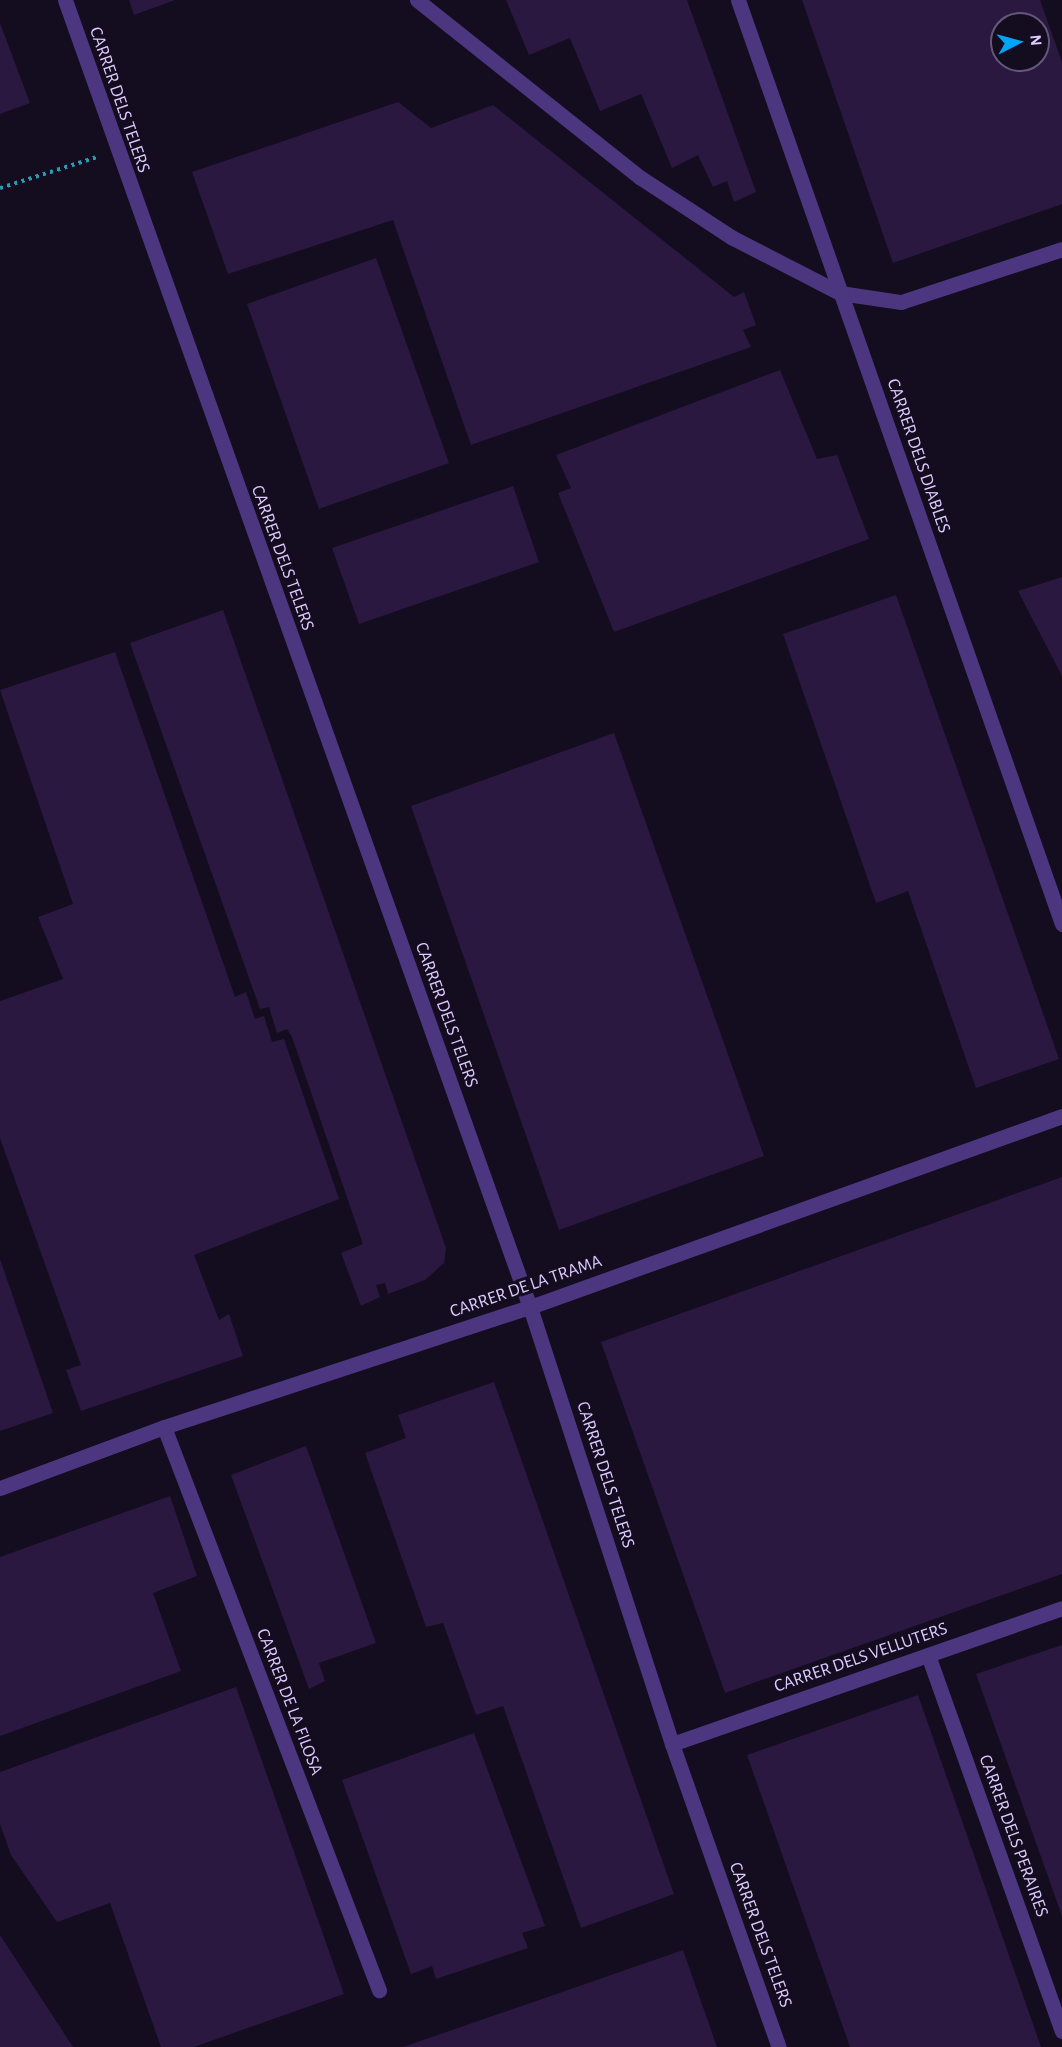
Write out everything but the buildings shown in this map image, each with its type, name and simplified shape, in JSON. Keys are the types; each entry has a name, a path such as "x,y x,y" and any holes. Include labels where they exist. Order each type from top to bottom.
{"street":[{"name":"CARRER DELS TELERS","path":"65,0 115,151 530,1307 672,1744 779,2047"},
{"path":"417,0 650,185 765,257 840,293 900,302 1062,249"},
{"name":"CARRER DELS DIABLES","path":"738,0 1062,924"},
{"name":"CARRER DE LA TRAMA","path":"0,1488 164,1427 530,1307 1062,1116"},
{"name":"CARRER DE LA FILOSA","path":"164,1427 379,1990"},
{"name":"CARRER DELS VELLUTERS","path":"672,1744 1062,1608"},
{"name":"CARRER DELS PERAIRES","path":"928,1655 1062,2031"}],"path":[{"path":"0,188 115,151"}]}
